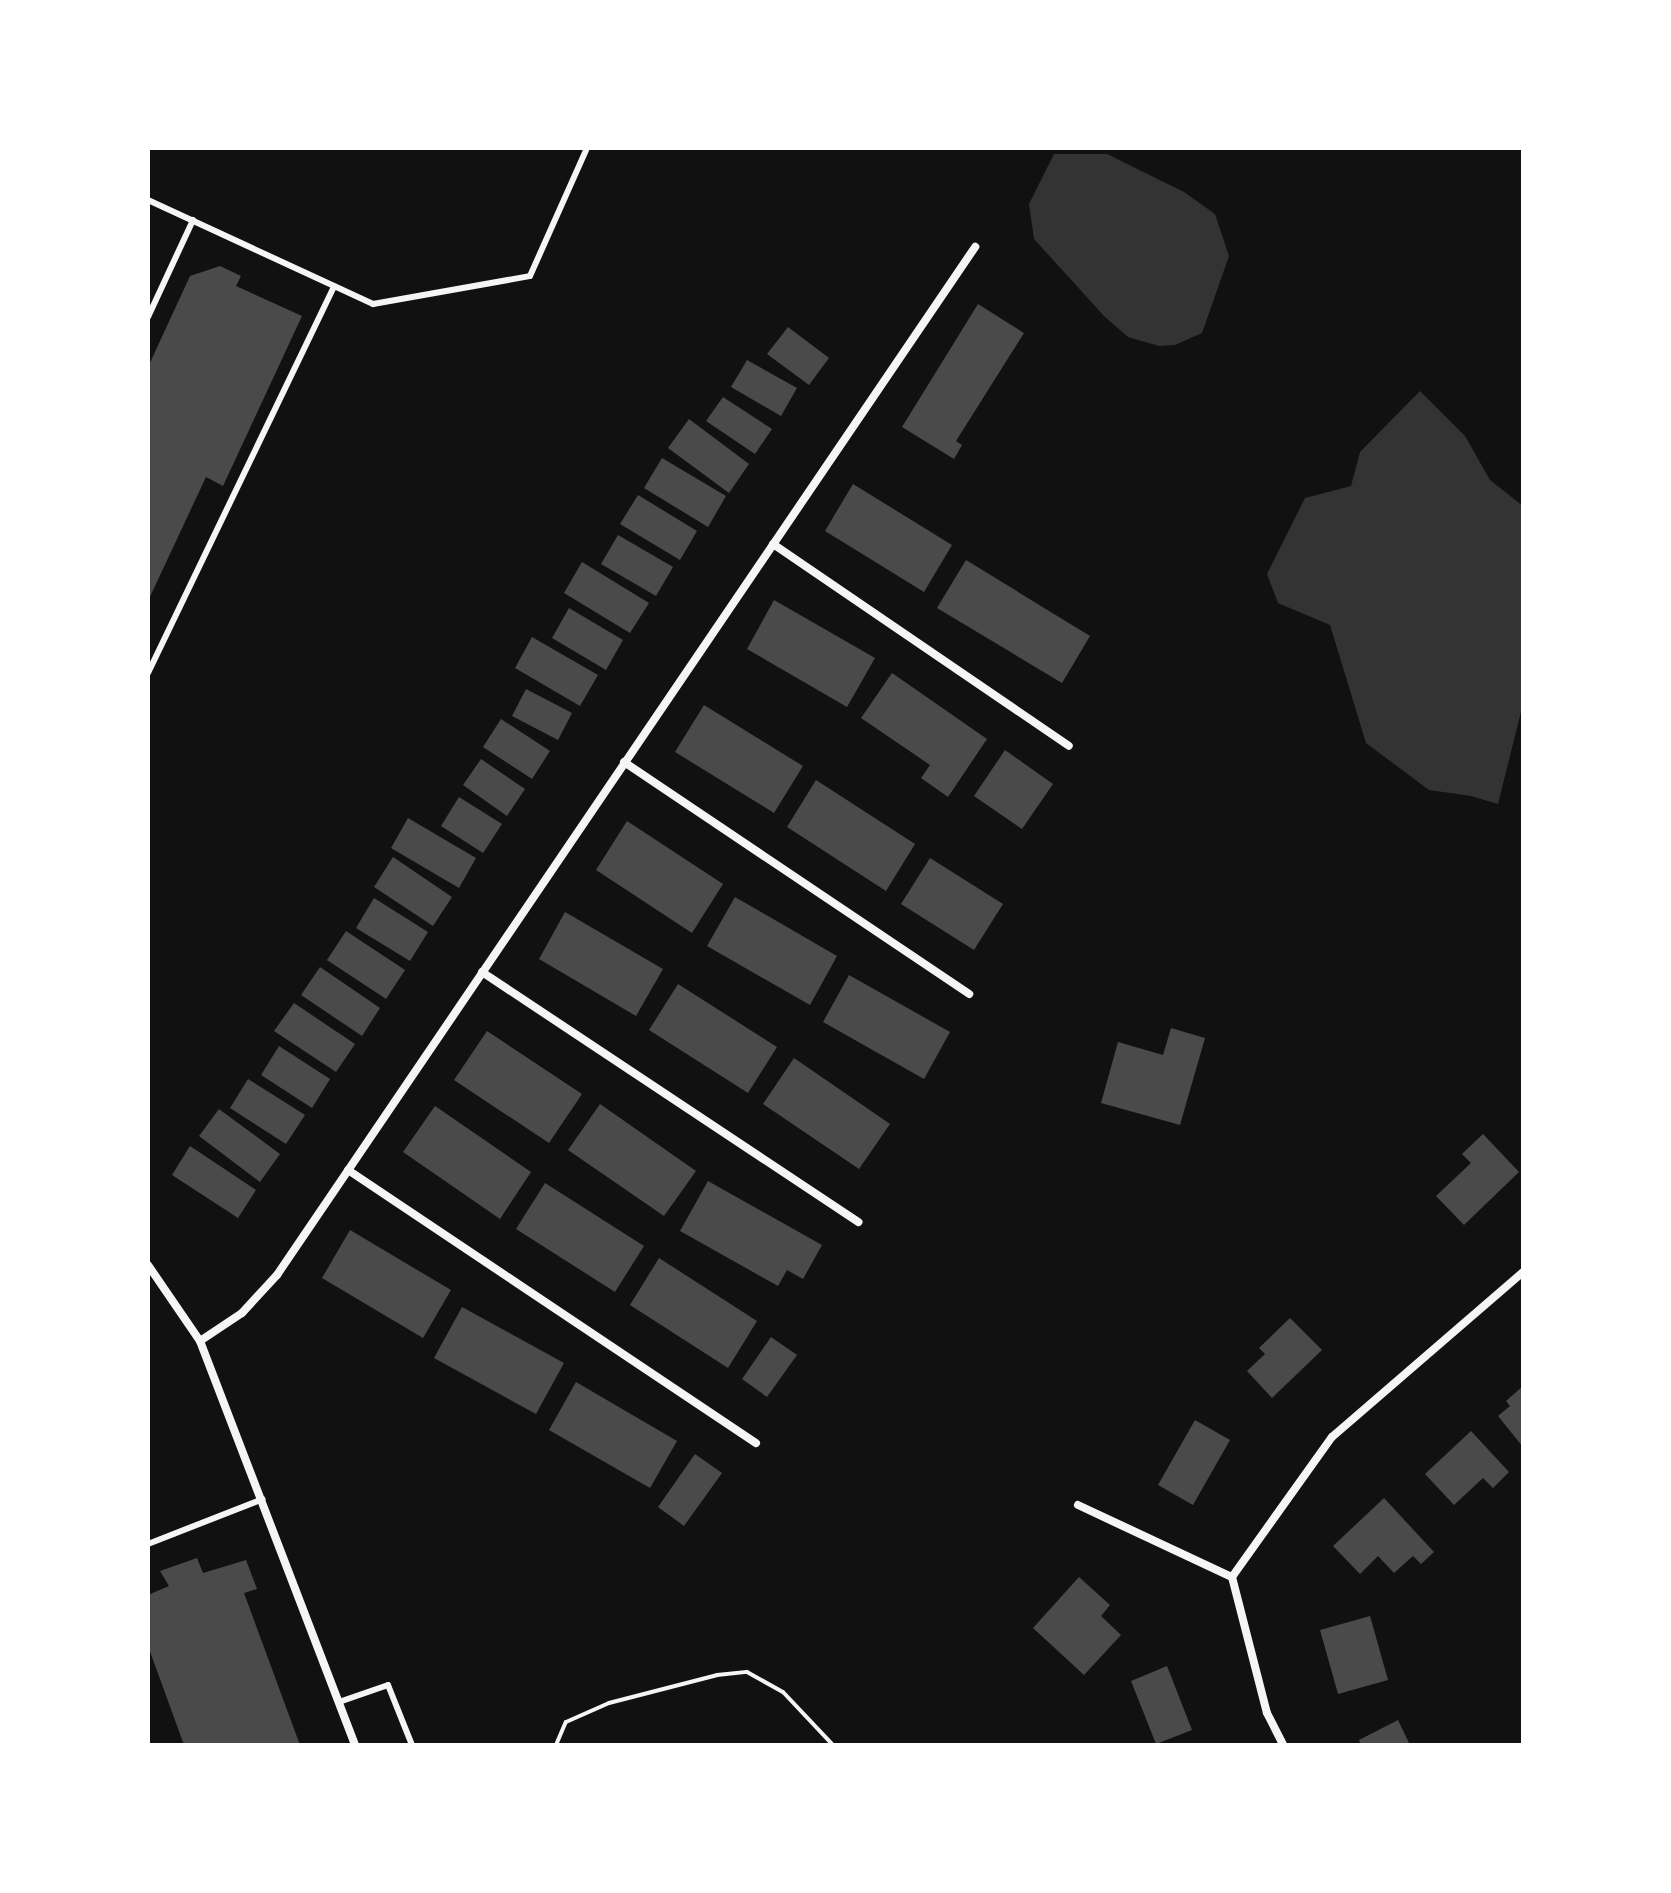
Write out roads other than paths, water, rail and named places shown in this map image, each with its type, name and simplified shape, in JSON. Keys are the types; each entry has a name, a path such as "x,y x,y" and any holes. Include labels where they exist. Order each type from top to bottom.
{"street":[{"path":"200,1341 256,1300 348,1170 975,247"},
{"path":"773,544 1069,746"},
{"path":"624,762 969,994"},
{"path":"482,972 858,1222"},
{"path":"348,1170 756,1443"},
{"path":"148,1265 200,1341 355,1745"},
{"path":"1283,1745 1267,1713 1232,1577 1332,1437 1523,1272"},
{"path":"1078,1505 1232,1577"}],"lane":[{"path":"148,200 373,304 530,276 587,148"},
{"path":"148,317 193,220"},
{"path":"148,673 334,286"},
{"path":"148,1544 263,1499"},
{"path":"339,1702 388,1685 412,1745"}]}
